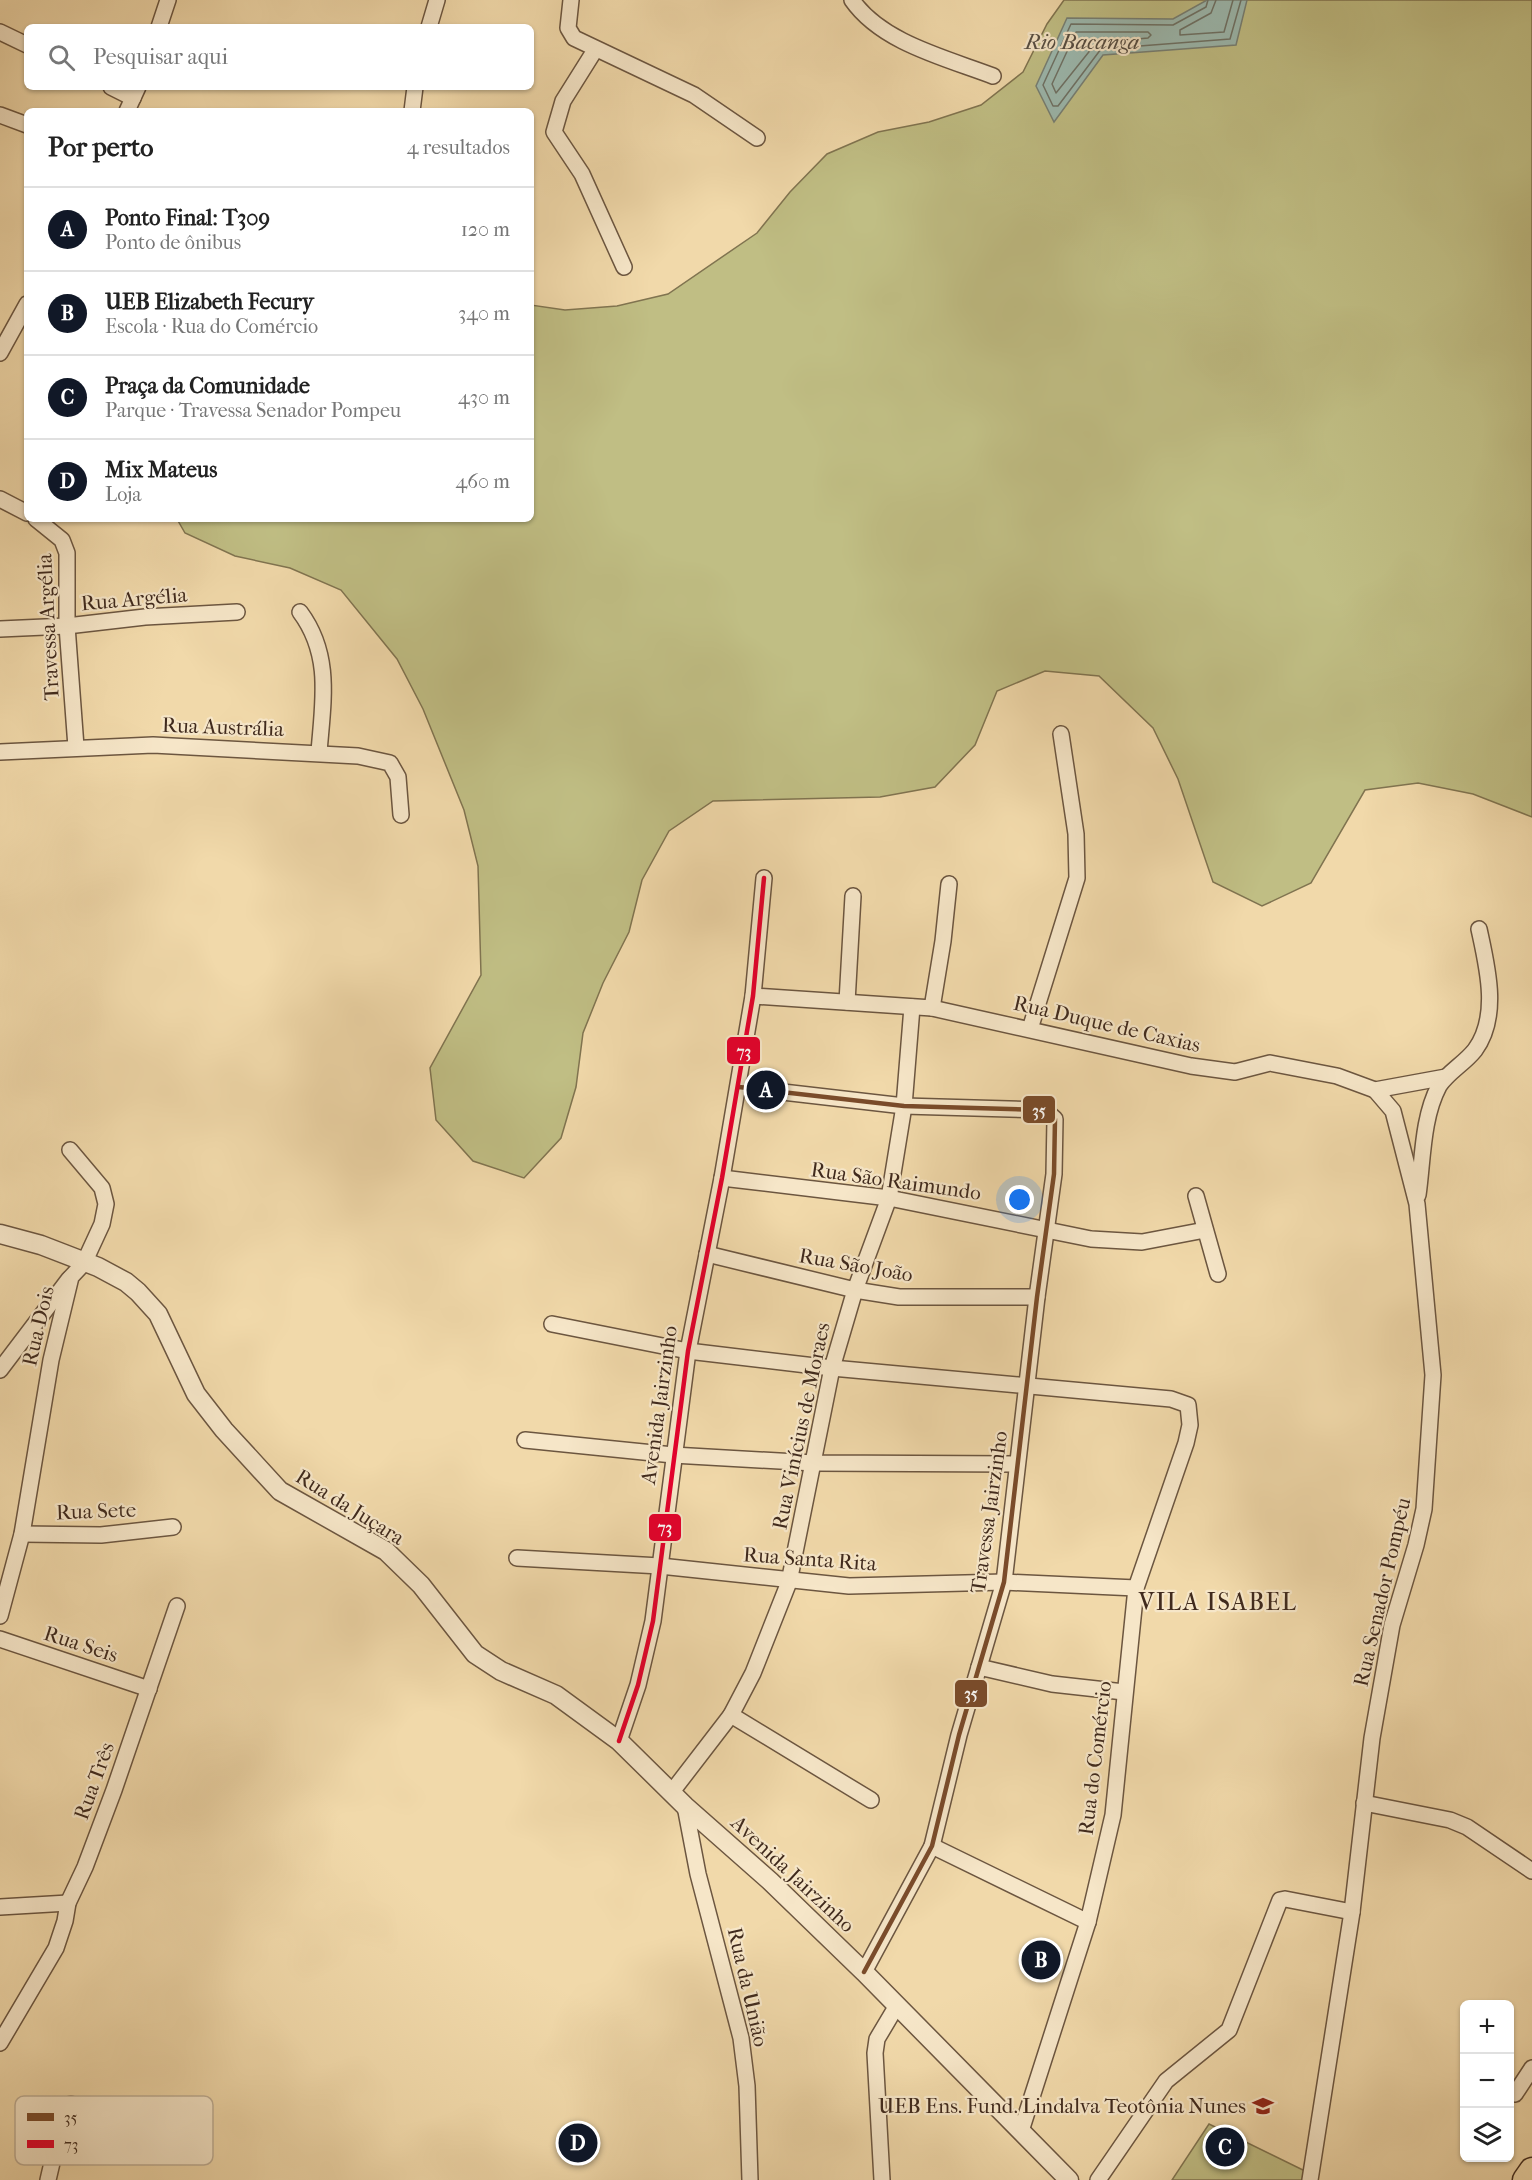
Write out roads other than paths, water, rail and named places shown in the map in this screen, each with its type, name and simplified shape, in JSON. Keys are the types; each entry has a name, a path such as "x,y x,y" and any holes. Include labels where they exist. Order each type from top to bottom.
{"highway":[{"path":"1525,2180 1532,2170"}],"street":[{"path":"160,24 168,0"},
{"path":"430,24 437,0"},
{"path":"571,0 570,34 583,45 694,95 757,138"},
{"path":"852,0 873,23 898,38 993,76"},
{"path":"0,32 24,44"},
{"path":"595,50 563,101 555,132 582,174 624,267"},
{"path":"116,90 133,99"},
{"path":"412,108 415,90"},
{"path":"0,116 24,125"},
{"path":"0,353 24,309"},
{"path":"0,499 24,511"},
{"name":"Travessa Argélia","path":"40,522 62,540 66,547 67,627 76,747"},
{"name":"Rua Argélia","path":"0,629 67,627 145,617 237,612"},
{"path":"300,612 309,624 321,652 323,699 319,752"},
{"path":"1030,1029 1077,878 1076,834 1060,734"},
{"name":"Rua Austrália","path":"0,752 153,745 319,752 358,756 390,763 398,777 401,815"},
{"name":"Avenida Jairzinho","path":"764,878 753,996 739,1087 688,1351 653,1622 638,1684 618,1741 678,1800 770,1881 864,1972 896,2007 1070,2180"},
{"path":"932,1008 949,884"},
{"path":"847,1002 853,896"},
{"path":"1417,1204 1429,1116 1434,1099 1446,1077 1466,1061 1477,1047 1487,1016 1487,966 1479,928"},
{"name":"Rua Duque de Caxias","path":"753,996 932,1008 1191,1066 1235,1072 1270,1063 1337,1076 1375,1090"},
{"name":"Rua Vinícius de Moraes","path":"678,1800 731,1715 753,1673 789,1582 832,1368 855,1290 889,1198 904,1106 912,1007"},
{"path":"1375,1090 1446,1077"},
{"path":"739,1087 904,1106"},
{"name":"Rua Senador Pompéu","path":"1310,2180 1352,1912 1364,1803 1392,1625 1416,1545 1424,1509 1433,1375 1417,1204 1393,1112 1375,1090"},
{"name":"Travessa Jairzinho","path":"864,1972 932,1846 1004,1582 1010,1546 1016,1464 1028,1385 1036,1297 1048,1228 1056,1131 1052,1114 1045,1110 904,1106"},
{"name":"Rua Dois","path":"0,1616 22,1534 51,1360 71,1277 84,1263 102,1224 106,1204 102,1188 70,1150"},
{"name":"Rua São Raimundo","path":"722,1178 889,1198 1048,1228 1091,1239 1142,1242 1205,1230"},
{"path":"1196,1196 1218,1274"},
{"name":"Rua da Juçara","path":"0,1234 41,1245 126,1282 158,1314 196,1394 224,1430 280,1491 386,1551 421,1585 475,1654 501,1671 556,1695 618,1741"},
{"name":"Rua São João","path":"707,1254 855,1290 899,1297 1036,1297"},
{"path":"0,1370 71,1277"},
{"path":"552,1324 688,1351 832,1368 1028,1385"},
{"name":"Rua do Comércio","path":"1021,2131 1088,1922 1113,1815 1136,1588 1190,1425 1188,1405 1171,1399 1028,1385"},
{"path":"525,1440 673,1455 814,1463 1016,1464"},
{"name":"Rua Sete","path":"22,1534 101,1535 172,1527"},
{"name":"Rua Santa Rita","path":"517,1558 660,1566 789,1582 849,1586 1004,1582 1136,1588"},
{"name":"Rua Três","path":"0,2043 56,1948 68,1903 86,1867 177,1606"},
{"name":"Rua Seis","path":"0,1639 149,1689"},
{"path":"979,1667 1052,1684 1124,1692"},
{"path":"731,1715 872,1800"},
{"name":"Rua da União","path":"678,1800 741,2038 747,2086 750,2180"},
{"path":"1364,1803 1450,1820 1467,1827 1532,1871"},
{"path":"932,1846 1088,1922"},
{"path":"1098,2180 1166,2081 1229,2030 1280,1900 1352,1912"},
{"path":"0,1907 68,1903"},
{"path":"882,2180 875,2053 877,2039 896,2007"},
{"path":"1515,2094 1532,2068"},
{"path":"48,2180 51,2165"}],"water":[{"name":"Rio Bacanga","path":"1207,0 1247,0 1236,45 1103,55 1054,122 1036,86 1067,18 1173,19"}],"place":[{"name":"Ponto Final: T309","path":"766,1090"},
{"name":"UEB Elizabeth Fecury","path":"1041,1960"},
{"name":"UEB Ens. Fund. Lindalva Teotônia Nunes","path":"1263,2106"},
{"name":"Mix Mateus","path":"578,2143"},
{"name":"Praça da Comunidade","path":"1225,2147"}],"district":[{"name":"VILA ISABEL","path":"1218,1602"}]}
